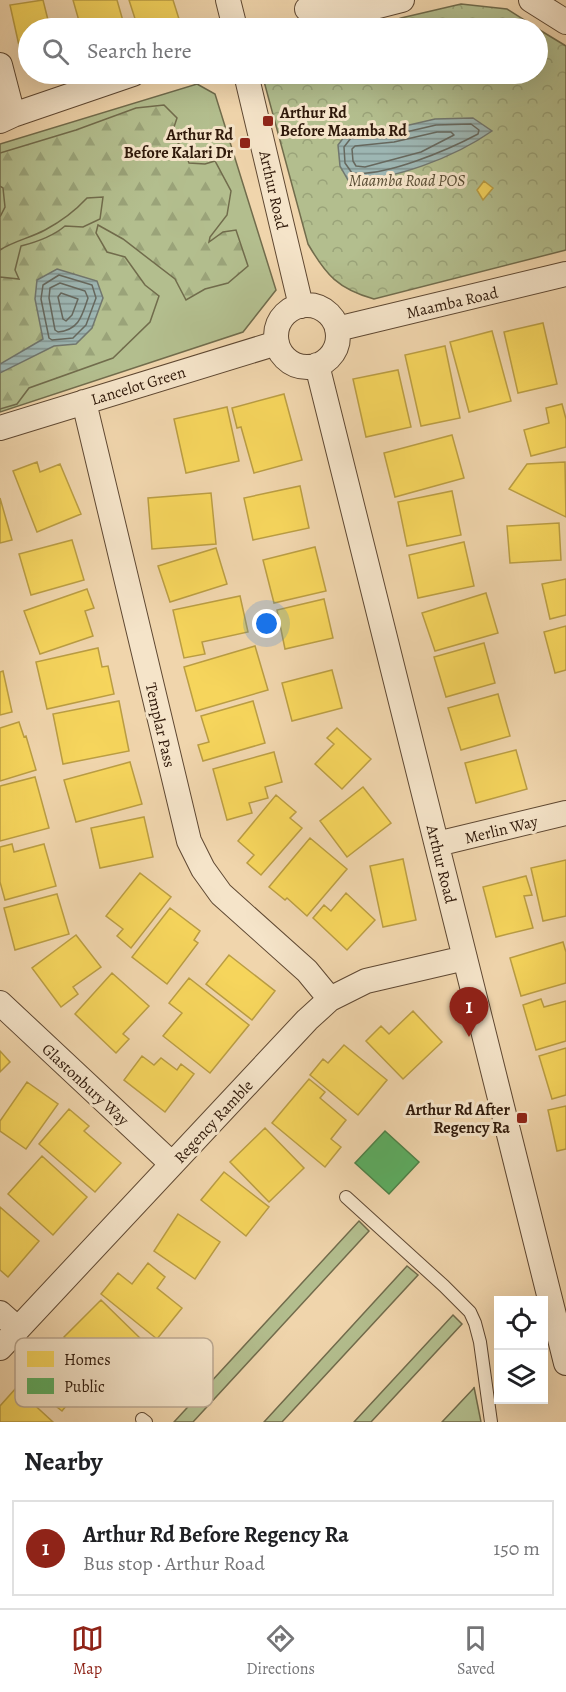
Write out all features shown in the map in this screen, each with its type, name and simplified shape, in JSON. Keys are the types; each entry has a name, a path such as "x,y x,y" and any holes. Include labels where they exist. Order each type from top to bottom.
{"street":[{"path":"228,0 232,18"},
{"path":"307,9 367,9 402,0"},
{"path":"531,0 565,20"},
{"path":"0,65 7,118 104,84"},
{"name":"Arthur Road","path":"248,84 302,306"},
{"name":"Maamba Road","path":"337,329 566,274"},
{"path":"311,305 320,308 334,320 337,329 336,347 332,354 317,365 307,367 297,365 281,353 276,333 284,315 302,306 311,305"},
{"name":"Lancelot Green","path":"0,428 277,343"},
{"name":"Arthur Road","path":"317,365 566,1363"},
{"name":"Templar Pass","path":"84,402 189,841 203,869 221,894 307,971 330,999"},
{"name":"Merlin Way","path":"437,844 566,813"},
{"name":"Regency Ramble","path":"0,1348 307,1020 330,999 366,981 465,958"},
{"name":"Glastonbury Way","path":"0,1003 172,1164"},
{"path":"0,1313 18,1329"}],"lane":[{"path":"346,1197 470,1312 480,1342 491,1422"}],"green space":[{"path":"461,4 507,9 521,18 401,18"},
{"name":"Maamba Road POS","path":"548,35 566,46 566,250 374,299 351,291 334,279 308,244 265,84 548,84"},
{"path":"197,84 215,94 276,290 243,332 0,412 0,144"},
{"path":"164,105 177,118 171,136 184,149 189,163 205,164 215,161 231,191 227,215 210,237 209,242 223,232 236,230 248,266 228,283 205,289 186,300 175,279 123,239 98,225 96,233 107,252 125,257 145,285 159,296 150,322 113,358 29,388 17,404 0,409 0,277 19,279 15,270 21,246 44,239 65,226 83,227 100,219 103,197 87,198 51,227 0,250 0,217 5,207 3,188 0,186 0,153 76,130 136,108"},
{"path":"359,1221 369,1231 213,1400 213,1380"},
{"path":"407,1266 418,1275 282,1422 264,1422"},
{"path":"453,1315 462,1324 371,1422 354,1422"},
{"path":"474,1388 481,1422 442,1422"},
{"path":"188,1407 207,1407 193,1422 174,1422"}],"water":[{"path":"473,118 492,131 460,150 423,166 384,176 348,180 340,166 338,145 347,133 392,129 435,119"},
{"path":"57,269 97,281 103,298 92,328 76,344 54,346 0,373 0,364 43,339 35,299 37,280"}],"building: Homes":[{"path":"43,0 48,18 18,18 18,41 10,5"},
{"path":"73,0 117,0 122,18 78,18"},
{"path":"129,0 173,0 179,18 135,18"},
{"path":"484,181 493,188 483,200 477,190"},
{"path":"543,323 557,384 518,393 504,332"},
{"path":"492,331 511,401 469,412 450,342"},
{"path":"445,346 460,418 421,426 405,355"},
{"path":"398,370 411,427 366,437 353,379"},
{"path":"284,394 302,460 254,473 241,427 237,428 232,408"},
{"path":"562,404 566,419 566,447 531,456 524,430 549,423 546,408"},
{"path":"227,407 239,461 186,473 174,419"},
{"path":"452,435 464,478 395,497 384,453"},
{"path":"37,462 40,472 60,464 81,514 37,532 13,471"},
{"path":"565,462 566,517 509,489 527,464"},
{"path":"300,486 309,528 253,540 244,498"},
{"path":"452,491 461,535 407,546 398,502"},
{"path":"211,493 216,544 152,549 148,498"},
{"path":"0,498 12,540 0,543"},
{"path":"559,523 561,560 510,563 507,526"},
{"path":"72,540 84,580 31,595 19,554"},
{"path":"464,542 474,586 418,598 409,555"},
{"path":"315,547 326,591 274,603 263,560"},
{"path":"216,548 227,584 170,602 158,566"},
{"path":"566,579 566,615 550,619 542,584"},
{"path":"87,589 94,608 85,611 93,636 40,654 24,611"},
{"path":"486,593 498,633 435,651 422,613"},
{"path":"240,596 248,632 202,642 205,654 184,658 173,610"},
{"path":"324,599 333,638 285,649 277,610"},
{"path":"566,626 566,670 555,673 544,632"},
{"path":"484,643 495,683 446,697 434,657"},
{"path":"255,646 268,690 196,711 184,667"},
{"path":"98,648 102,667 108,666 114,694 47,709 36,662"},
{"path":"332,670 342,708 292,721 282,683"},
{"path":"3,671 12,712 0,715 0,672"},
{"path":"498,694 510,736 461,750 448,708"},
{"path":"119,701 129,751 63,764 53,714"},
{"path":"253,701 265,743 203,761 198,745 209,742 201,716"},
{"path":"19,722 24,737 26,736 36,770 0,781 0,728"},
{"path":"337,728 371,759 342,789 315,764 334,744 327,738"},
{"path":"516,750 527,789 476,803 465,763"},
{"path":"274,752 282,782 265,787 268,798 249,803 252,813 227,820 213,769"},
{"path":"130,762 142,804 76,822 64,780"},
{"path":"35,777 49,828 0,841 0,786"},
{"path":"363,787 391,823 347,857 320,821"},
{"path":"276,795 296,812 290,818 302,828 261,875 247,863 254,855 238,841"},
{"path":"144,817 153,857 100,868 91,828"},
{"path":"310,838 347,869 307,916 287,898 285,900 269,887"},
{"path":"12,844 14,852 44,844 56,886 5,900 0,882 0,847"},
{"path":"403,859 416,920 383,927 370,866"},
{"path":"566,860 566,916 543,921 531,868"},
{"path":"140,873 171,897 131,948 117,936 123,929 106,916"},
{"path":"526,876 532,895 524,896 533,928 496,937 483,887"},
{"path":"346,893 375,920 347,950 313,918 324,905 331,911"},
{"path":"57,894 69,934 15,950 4,908"},
{"path":"170,908 200,931 194,940 198,943 167,984 132,957"},
{"path":"76,935 101,967 73,987 78,994 61,1007 32,968"},
{"path":"563,942 566,952 566,983 521,996 510,958"},
{"path":"229,955 275,991 252,1020 206,984"},
{"path":"112,973 149,1006 123,1034 129,1039 116,1053 75,1014"},
{"path":"189,978 249,1025 210,1073 163,1036 182,1013 169,1003"},
{"path":"541,999 544,1007 566,1001 566,1041 536,1050 523,1005"},
{"path":"413,1011 442,1042 403,1079 366,1041 381,1026 389,1034"},
{"path":"344,1045 387,1080 358,1115 310,1075 323,1059 328,1063"},
{"path":"566,1048 566,1095 552,1099 539,1056"},
{"path":"0,1051 10,1062 0,1072"},
{"path":"142,1056 154,1065 161,1058 177,1070 181,1064 194,1074 165,1112 124,1080"},
{"path":"309,1079 325,1092 320,1098 346,1120 331,1139 341,1147 325,1167 272,1123"},
{"path":"27,1082 58,1104 26,1149 0,1131 0,1121"},
{"path":"566,1106 566,1149 557,1151 548,1110"},
{"path":"69,1109 89,1126 84,1131 121,1163 95,1192 39,1144"},
{"path":"265,1128 304,1168 269,1202 230,1162"},
{"path":"42,1156 87,1197 53,1235 8,1194"},
{"path":"224,1172 269,1207 246,1236 201,1200"},
{"path":"0,1207 39,1241 8,1277 0,1270"},
{"path":"178,1214 220,1242 195,1279 154,1251"},
{"path":"148,1263 165,1277 157,1288 182,1308 158,1338 101,1294 118,1273 132,1284"},
{"path":"101,1300 140,1338 65,1338"},
{"path":"15,1389 15,1407 37,1407 53,1422 0,1422 0,1406"}],"building: Public":[{"path":"385,1131 419,1162 389,1194 355,1163"}],"place":[{"name":"Arthur Rd Before Maamba Rd","path":"268,121"},
{"name":"Arthur Rd Before Kalari Dr","path":"245,143"},
{"name":"Arthur Rd Before Regency Ra","path":"469,1037"},
{"name":"Arthur Rd After Regency Ra","path":"522,1118"}]}
